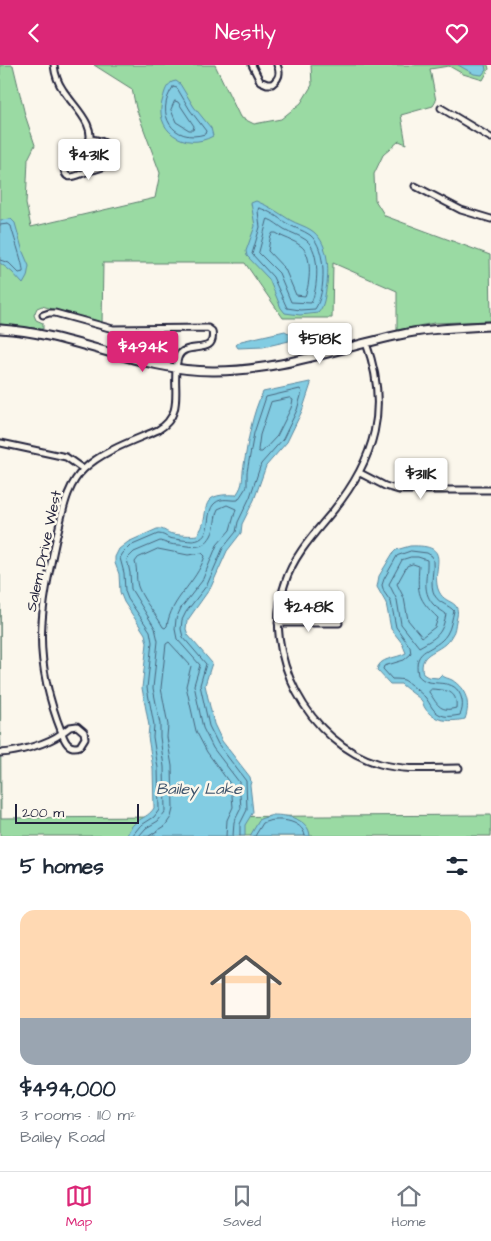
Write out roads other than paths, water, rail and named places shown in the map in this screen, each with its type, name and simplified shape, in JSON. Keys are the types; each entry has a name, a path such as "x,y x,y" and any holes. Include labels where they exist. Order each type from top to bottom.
{"main road":[{"path":"0,329 53,336 150,364 177,369 212,371 249,369 432,329 491,326"}],"street":[{"path":"54,65 59,84 86,123 90,132 90,139 84,152 65,163 64,172 68,176 73,177 102,168 110,160 112,152 108,144 102,140 90,139"},
{"path":"252,65 260,81 267,84 272,84 279,77 280,73 277,65"},
{"path":"441,108 491,138"},
{"path":"415,186 461,210 491,219"},
{"name":"Salem Drive West","path":"42,315 52,313 110,329 206,328 213,333 212,339 206,347 189,348 182,351 178,359 175,409 167,424 96,459 84,469 71,485 66,499 42,611 40,645 50,700 62,733"},
{"path":"366,343 376,379 377,410 372,443 360,473 347,494 295,560 282,593 278,623 281,653 290,678 316,721 342,746 366,759 392,766 407,768 460,768"},
{"path":"1,443 66,457 84,469"},
{"path":"360,473 381,485 399,490 491,489"},
{"path":"278,623 339,623"},
{"path":"0,753 23,749 52,739 70,727 77,726 84,732 86,738 80,746 73,747 67,744 62,733"}],"water":[{"path":"458,65 485,65 486,70 482,75 474,74"},
{"path":"176,81 180,84 194,107 211,128 213,136 192,141 173,135 167,128 162,120 161,109 165,91 172,82"},
{"path":"256,201 311,230 321,241 326,254 328,277 323,303 318,313 300,315 285,313 269,279 247,256 246,251 255,226 251,203"},
{"path":"11,219 15,223 29,266 27,277 23,284 0,263 0,220"},
{"path":"298,328 315,328 315,334 304,339 298,339 295,333"},
{"path":"285,331 290,334 289,341 263,347 238,348 236,345 241,341"},
{"name":"Bailey Lake","path":"310,382 302,411 287,442 266,466 254,500 242,524 241,533 227,551 211,587 187,621 186,629 188,635 212,663 205,685 214,724 222,741 250,777 253,812 245,825 245,836 127,836 132,826 148,815 154,808 153,768 148,737 149,726 142,688 147,643 145,634 124,602 120,592 119,574 115,557 119,549 128,542 157,529 175,534 197,535 202,527 206,506 209,501 214,497 222,495 236,495 241,487 251,427 263,392"},
{"path":"410,546 424,546 436,553 438,558 438,589 444,598 457,608 453,633 448,641 424,660 422,666 423,674 428,677 438,678 441,675 452,680 461,688 467,702 465,719 448,721 433,716 428,713 422,701 401,684 390,684 377,670 384,660 406,653 402,643 391,629 386,603 377,587 379,576 393,553 396,550"},
{"name":"Bailey Lake","path":"273,815 291,817 302,822 309,830 310,836 250,836 260,819"}]}
